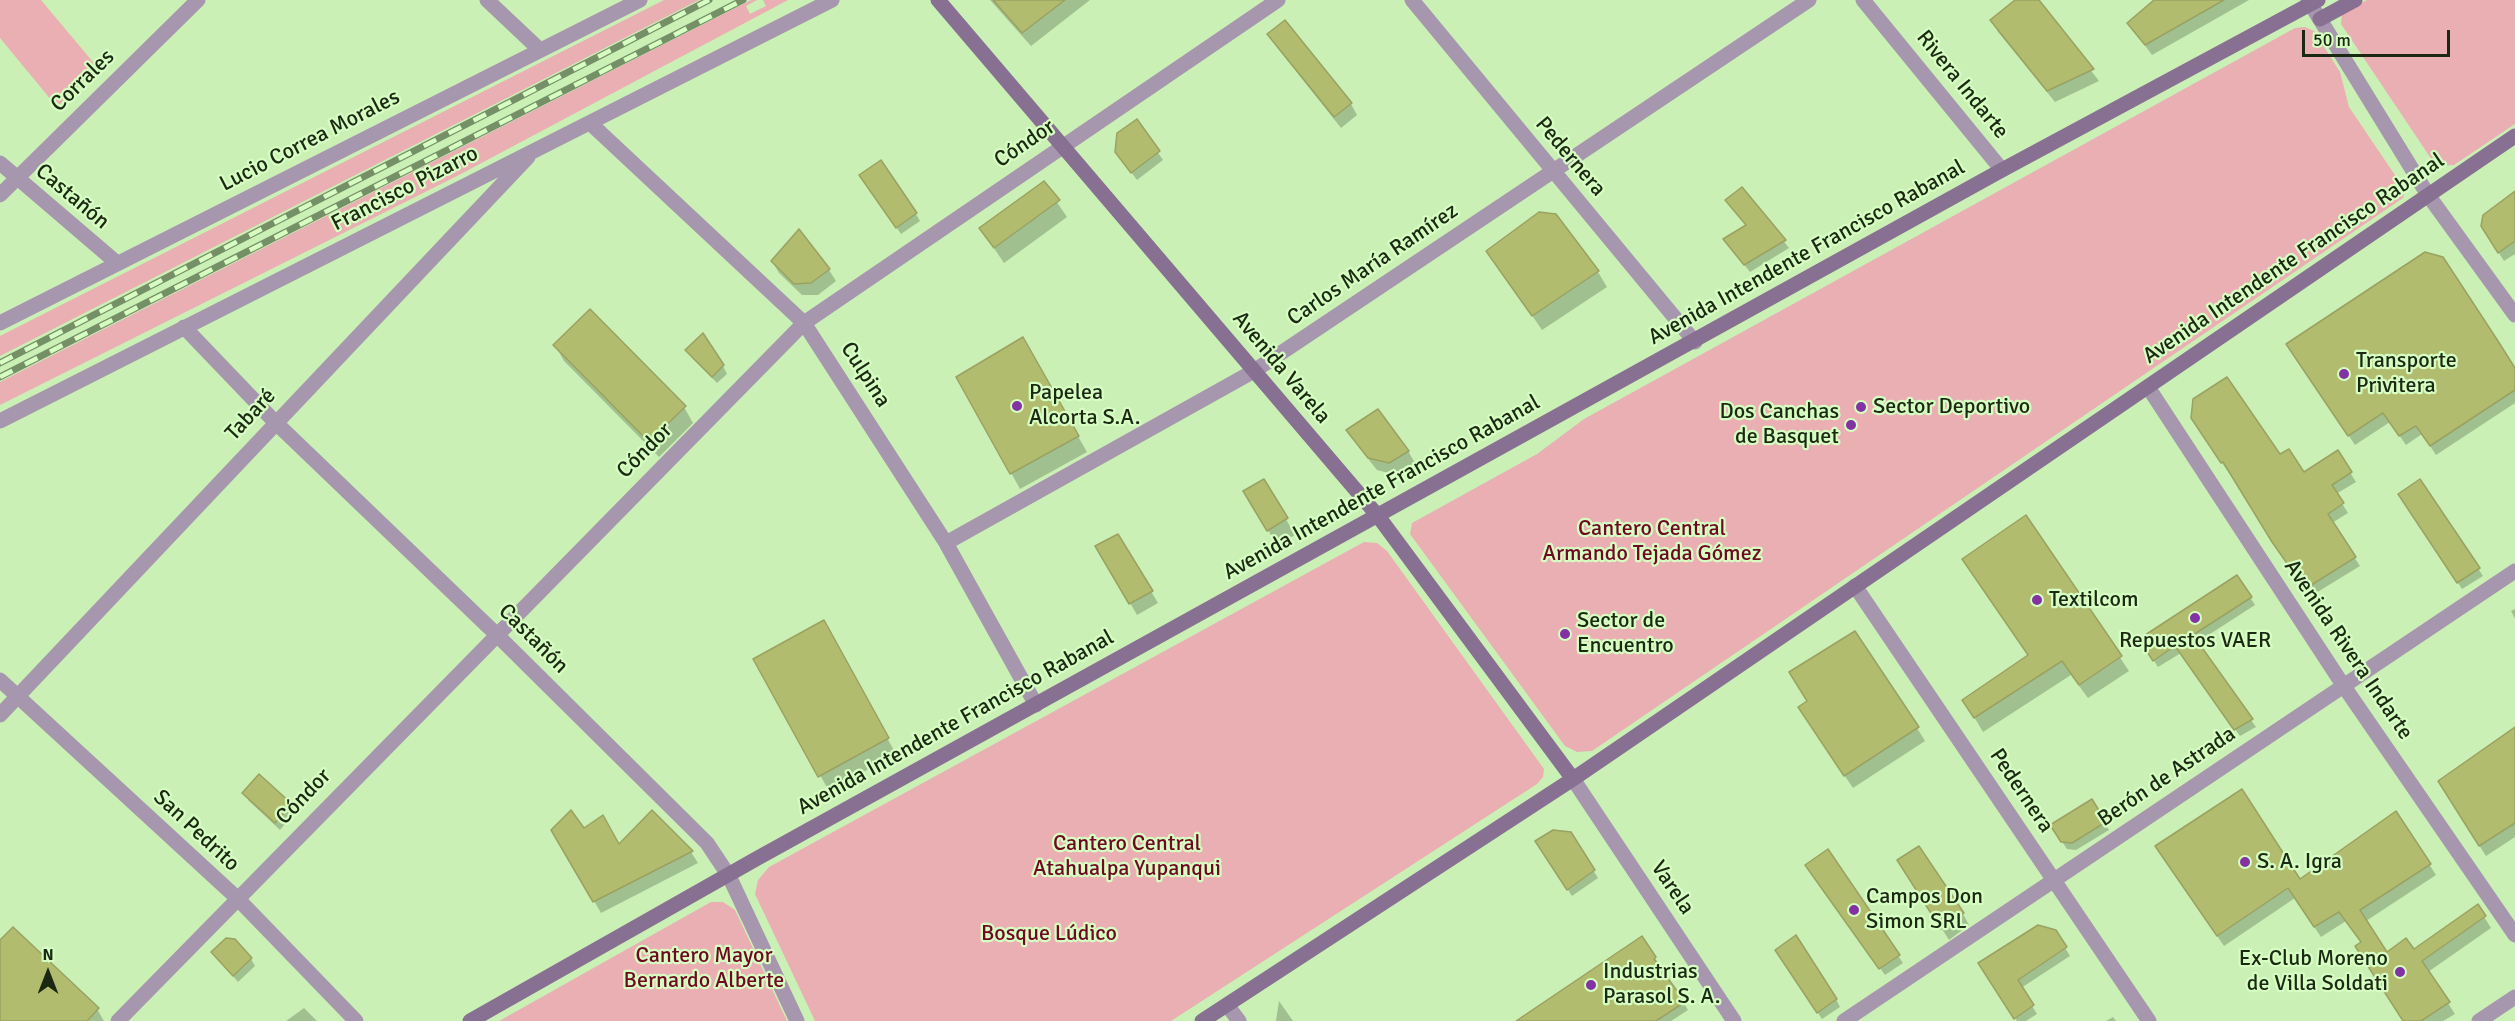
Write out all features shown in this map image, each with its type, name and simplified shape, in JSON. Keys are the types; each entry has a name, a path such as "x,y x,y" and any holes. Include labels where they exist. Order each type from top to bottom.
{"main road":[{"name":"Avenida Varela","path":"938,0 1378,516 1573,779"},
{"path":"2320,19 2355,0"},
{"name":"Avenida Intendente Francisco Rabanal","path":"470,1021 2002,170 2312,1"},
{"name":"Avenida Intendente Francisco Rabanal","path":"1202,1021 1573,779 2515,136"}],"street":[{"name":"Corrales","path":"0,195 198,0"},
{"path":"487,0 540,50"},
{"name":"Lucio Correa Morales","path":"0,323 640,0"},
{"name":"Francisco Pizarro","path":"0,421 832,0"},
{"name":"Cóndor","path":"118,1021 804,322 1278,0"},
{"name":"Pedernera","path":"1412,0 1695,342"},
{"name":"Carlos María Ramírez","path":"946,543 1254,371 1809,0"},
{"name":"Rivera Indarte","path":"1863,0 2002,170"},
{"path":"2312,1 2320,19 2428,195 2515,315"},
{"name":"Culpina","path":"590,123 804,322 946,543 1036,705"},
{"name":"Tabaré","path":"0,715 536,148"},
{"name":"Castañón","path":"0,163 117,263"},
{"name":"Castañón","path":"184,327 275,422 496,634 707,843 729,876 797,1021"},
{"name":"Avenida Rivera Indarte","path":"2148,387 2343,686 2515,935"},
{"name":"Berón de Astrada","path":"1844,1021 2515,571"},
{"name":"Pedernera","path":"1855,586 2149,1021"},
{"name":"San Pedrito","path":"0,680 237,898 356,1021"},
{"name":"Varela","path":"1573,779 1734,1021"},
{"path":"2479,1021 2515,997"},
{"path":"1227,1005 1239,1021"}],"green space":[{"path":"0,0 41,0 98,68 57,107 0,38"},
{"path":"664,0 699,0 0,356 0,336"},
{"path":"751,0 757,0 746,6 750,14 766,6 763,0 788,0 457,176 0,405 0,382"},
{"path":"2367,0 2515,0 2515,124 2454,165 2436,166 2341,24 2342,13"},
{"name":"Cantero Central Armando Tejada Gómez","path":"2305,27 2314,31 2340,72 2349,107 2405,190 2403,198 1592,751 1577,752 1565,746 1410,534 1412,523 1537,454 1584,419 2295,28"},
{"name":"Cantero Central Atahualpa Yupanqui","path":"1364,542 1377,543 1387,551 1544,769 1543,777 1537,784 1171,1021 815,1021 755,894 758,880 769,867"},
{"name":"Cantero Mayor Bernardo Alberte","path":"711,902 723,902 735,910 787,1021 499,1021"}],"building":[{"path":"993,0 1065,0 1022,33"},
{"path":"2015,0 2039,0 2094,69 2047,91 1990,20"},
{"path":"2154,0 2224,0 2145,45 2127,23"},
{"path":"1285,20 1352,103 1334,117 1267,34"},
{"path":"1137,119 1160,151 1131,173 1115,152 1117,133"},
{"path":"881,160 917,213 896,228 859,175"},
{"path":"1044,181 1060,200 994,248 979,228"},
{"path":"1742,187 1786,240 1744,265 1723,239 1746,225 1725,200"},
{"path":"2515,191 2515,241 2498,253 2481,226 2483,215"},
{"path":"1539,212 1556,214 1599,271 1532,316 1486,251"},
{"path":"799,229 830,269 811,283 794,284 771,261"},
{"path":"2425,252 2443,257 2498,341 2515,368 2515,390 2430,446 2416,426 2399,436 2383,413 2348,436 2286,344"},
{"path":"590,309 686,406 649,442 553,345"},
{"path":"703,333 724,365 712,377 685,350"},
{"name":"Papelea Alcorta S.A.","path":"1023,337 1079,436 1010,474 956,377"},
{"path":"2227,377 2280,454 2289,449 2304,472 2338,450 2352,472 2332,485 2344,503 2328,514 2356,557 2305,589 2272,542 2223,462 2221,463 2191,418 2193,399"},
{"path":"1378,409 1409,451 1389,463 1368,458 1346,430"},
{"path":"1264,479 1288,518 1267,531 1243,491"},
{"path":"2420,479 2480,568 2457,583 2398,494"},
{"name":"Textilcom","path":"2026,515 2122,656 2079,685 2062,661 1974,718 1962,700 2028,655 1962,559"},
{"path":"1118,534 1153,591 1129,604 1095,546"},
{"path":"2237,575 2252,597 2193,635 2253,719 2234,730 2175,646 2153,661 2139,639"},
{"path":"824,620 889,738 818,777 753,659"},
{"path":"1855,631 1919,727 1844,776 1798,707 1807,701 1789,672"},
{"path":"2515,727 2515,823 2479,846 2438,781"},
{"path":"259,774 292,804 275,823 242,793"},
{"path":"2242,789 2300,879 2396,811 2431,864 2360,910 2387,952 2406,938 2414,949 2478,904 2486,916 2422,961 2450,1002 2421,1021 2403,1021 2355,946 2361,942 2339,912 2314,927 2288,888 2217,936 2155,846"},
{"path":"2092,799 2106,822 2072,843 2061,842 2050,825"},
{"path":"571,810 584,828 603,815 619,844 652,810 693,851 593,902 551,830"},
{"path":"1553,830 1571,832 1595,870 1567,890 1535,841"},
{"path":"1919,846 1964,913 1941,929 1897,860"},
{"name":"Campos Don Simon SRL","path":"1828,849 1900,955 1879,969 1805,865"},
{"path":"2038,925 2056,930 2067,947 2018,980 2034,1005 2014,1019 1978,963"},
{"path":"13,927 99,1008 87,1021 0,1021 0,940"},
{"path":"1796,935 1837,999 1817,1013 1775,950"},
{"path":"1642,936 1656,957 1654,959 1685,1002 1656,1021 1516,1021"},
{"path":"226,938 235,939 252,958 233,976 211,952"}],"railway":[{"path":"0,363 709,0"},
{"path":"0,377 743,0"}],"place":[{"name":"Transporte Privitera","path":"2344,374"},
{"name":"Papelea Alcorta S.A.","path":"1017,406"},
{"name":"Sector Deportivo","path":"1861,407"},
{"name":"Dos Canchas de Basquet","path":"1851,425"},
{"name":"Textilcom","path":"2037,600"},
{"name":"Repuestos VAER","path":"2195,618"},
{"name":"Sector de Encuentro","path":"1565,634"},
{"name":"S. A. Igra","path":"2245,862"},
{"name":"Campos Don Simon SRL","path":"1854,910"},
{"name":"Ex-Club Moreno de Villa Soldati","path":"2400,972"},
{"name":"Industrias Parasol S. A.","path":"1591,985"}],"park label":[{"name":"Bosque Lúdico","path":"1049,934"}]}
